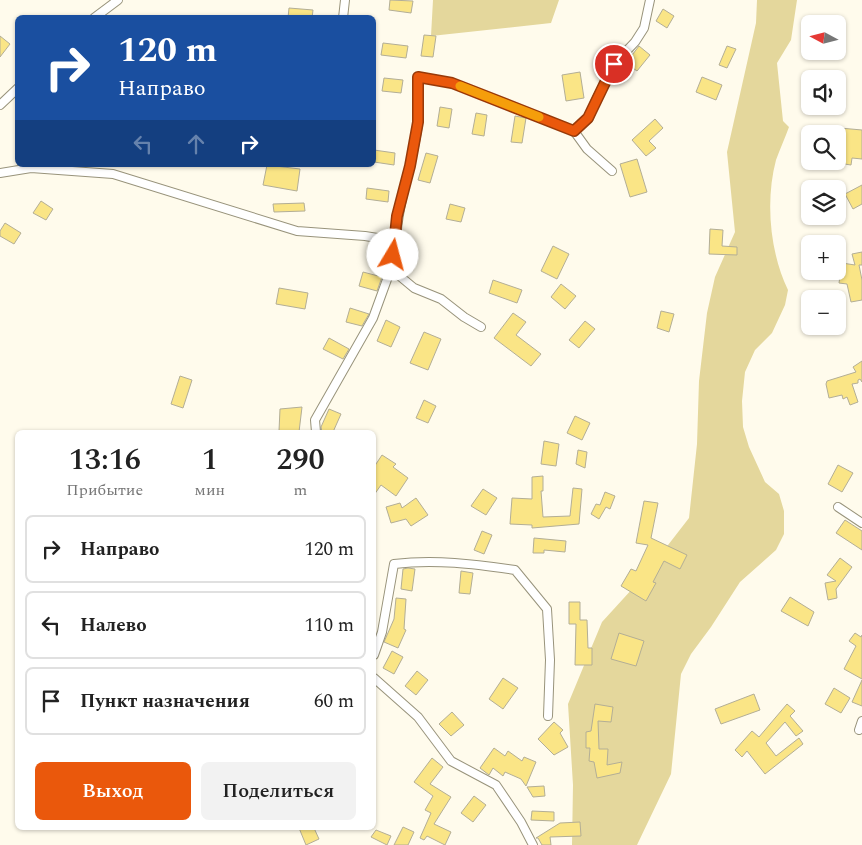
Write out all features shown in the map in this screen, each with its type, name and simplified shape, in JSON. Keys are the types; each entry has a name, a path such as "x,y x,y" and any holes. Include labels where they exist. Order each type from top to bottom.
{"street":[{"path":"98,15 118,0"},
{"path":"343,15 345,0"},
{"path":"574,131 588,118 614,64 636,42 644,28 650,0"},
{"path":"316,430 316,420 373,318 390,268 396,241 397,216 410,166 418,122 418,77 452,83 574,131 587,150 612,171"},
{"path":"0,105 15,91"},
{"path":"0,173 31,168 113,174 297,231 365,236 396,241"},
{"path":"390,268 414,288 441,299 464,317 481,327"},
{"path":"838,507 862,523"},
{"path":"376,649 382,632 394,564 421,561 466,563 515,570 547,609 550,660 548,716"},
{"path":"376,680 418,717 451,761 496,785 521,822 533,845"},
{"path":"859,730 862,721"}],"shaded area":[{"path":"433,0 559,0 551,23 431,36"},
{"path":"757,0 797,0 791,40 777,63 783,121 789,127 776,160 770,209 773,243 788,290 785,305 772,333 755,350 745,372 742,401 743,427 749,447 765,482 779,494 784,511 784,534 776,550 740,582 691,654 681,674 671,774 637,845 572,845 573,785 568,704 602,622 644,576 689,518 697,444 699,381 707,313 715,277 735,232 727,152 756,23"}],"building":[{"path":"390,0 413,1 411,13 389,10"},
{"path":"289,8 313,10 312,15 288,15"},
{"path":"663,9 674,16 667,28 656,21"},
{"path":"424,35 436,36 433,57 421,56"},
{"path":"0,36 10,44 0,57"},
{"path":"383,43 408,46 406,58 381,55"},
{"path":"639,46 650,55 637,71 626,63"},
{"path":"727,46 736,49 727,68 719,65"},
{"path":"580,72 584,98 566,101 562,75"},
{"path":"702,77 722,85 716,100 696,92"},
{"path":"384,78 403,80 401,93 382,91"},
{"path":"440,107 452,109 449,128 437,126"},
{"path":"476,113 487,115 484,136 472,134"},
{"path":"515,116 526,118 522,143 511,142"},
{"path":"655,119 663,128 649,141 656,148 646,156 632,140"},
{"path":"846,129 862,130 862,159 852,158 851,165 846,164"},
{"path":"376,150 395,153 394,165 376,162"},
{"path":"426,153 438,156 430,183 418,180"},
{"path":"637,159 647,192 630,197 620,164"},
{"path":"267,167 300,169 297,191 263,185"},
{"path":"862,185 862,204 853,209 846,193"},
{"path":"367,188 389,191 388,202 366,199"},
{"path":"41,201 53,209 46,220 33,213"},
{"path":"304,203 305,211 274,212 273,204"},
{"path":"450,204 465,208 461,222 446,219"},
{"path":"5,223 21,233 14,244 0,236 0,231"},
{"path":"710,229 723,230 722,246 737,247 737,255 709,254"},
{"path":"553,246 569,254 557,279 541,271"},
{"path":"862,252 862,265 859,265 862,280 862,300 851,302 847,284 839,283 839,280 846,280 846,264 855,265 852,254"},
{"path":"363,272 382,277 377,291 359,286"},
{"path":"493,280 522,290 517,303 489,293"},
{"path":"561,284 576,296 565,309 551,297"},
{"path":"279,288 308,293 305,309 276,304"},
{"path":"350,308 369,314 362,326 346,322"},
{"path":"661,311 674,314 669,332 657,328"},
{"path":"513,313 526,322 516,335 541,354 531,366 494,338"},
{"path":"386,320 400,327 391,347 377,341"},
{"path":"585,321 595,329 579,348 569,340"},
{"path":"424,332 441,339 428,370 410,363"},
{"path":"329,338 349,349 343,359 323,349"},
{"path":"862,361 862,382 860,379 858,383 852,384 858,402 850,405 847,397 843,399 842,395 829,398 827,381 856,372 853,367"},
{"path":"180,376 192,380 183,408 171,404"},
{"path":"424,400 436,406 428,423 416,418"},
{"path":"302,407 299,430 279,430 280,409"},
{"path":"329,409 341,414 334,430 322,430 321,427"},
{"path":"575,416 590,423 582,440 567,433"},
{"path":"544,441 559,444 556,466 541,464"},
{"path":"578,450 587,452 585,468 576,464"},
{"path":"382,455 396,464 393,467 408,478 396,496 381,485 376,492 376,464"},
{"path":"838,465 853,473 842,492 828,484"},
{"path":"543,476 543,491 541,491 543,517 570,516 573,488 582,489 579,524 532,528 532,525 510,524 512,498 532,499 532,477"},
{"path":"483,489 497,498 486,515 471,506"},
{"path":"605,492 615,496 610,509 606,507 599,519 591,514 596,504 600,505"},
{"path":"416,498 428,515 411,526 406,519 391,523 386,507 400,503 402,508"},
{"path":"644,501 658,503 651,538 687,555 680,569 664,561 653,582 656,583 646,601 621,586 631,569 636,571 648,545 636,543"},
{"path":"845,520 862,531 862,550 836,533"},
{"path":"482,531 492,535 484,554 474,550"},
{"path":"534,538 566,541 565,552 544,550 544,553 533,553"},
{"path":"840,558 852,567 836,589 837,598 828,600 825,583 836,581 827,575"},
{"path":"403,569 415,569 412,591 401,589"},
{"path":"461,571 473,573 470,594 459,593"},
{"path":"790,597 814,612 808,626 781,611"},
{"path":"396,598 406,599 404,629 406,630 398,648 384,642 394,619"},
{"path":"569,602 580,602 580,620 587,620 588,648 592,648 592,665 575,665 576,624 569,624"},
{"path":"619,633 644,641 636,666 611,659"},
{"path":"855,633 861,637 862,635 862,679 844,669 856,646 849,641"},
{"path":"392,651 403,657 394,674 383,668"},
{"path":"417,671 428,680 416,695 405,686"},
{"path":"503,678 518,688 503,709 489,699"},
{"path":"862,680 862,706 852,702"},
{"path":"834,688 850,698 841,713 825,704"},
{"path":"754,694 760,710 721,724 715,709"},
{"path":"595,704 613,707 611,722 598,721 599,749 608,749 607,765 622,762 620,773 597,778 594,762 589,761 590,748 586,748 586,732 591,731"},
{"path":"787,704 795,711 790,716 803,731 796,736 785,722 766,743 776,756 799,738 803,744 765,774 747,751 742,757 735,750 752,731 759,737"},
{"path":"452,712 464,725 451,736 439,724"},
{"path":"554,722 563,730 560,733 568,747 554,755 538,739"},
{"path":"494,748 505,756 508,751 522,761 524,757 536,762 526,786 521,779 505,772 503,776 493,768 489,775 480,768"},
{"path":"432,758 443,767 430,784 451,797 434,824 451,832 445,845 427,836 424,840 420,838 431,813 425,810 433,796 414,782"},
{"path":"544,786 545,796 533,797 527,787"},
{"path":"474,796 486,805 473,822 461,813"},
{"path":"532,811 554,812 554,821 531,820"},
{"path":"580,822 581,836 550,837 551,845 542,845 538,838 536,838 560,823"},
{"path":"403,827 414,832 408,845 394,845"},
{"path":"300,830 315,830 319,839 306,845"},
{"path":"376,830 391,836 387,845 371,837"}],"slow traffic":[{"path":"460,86 539,117"}],"route":[{"path":"393,255 396,241 397,216 410,166 418,122 418,77 452,83 574,131 588,118 614,64"}]}
